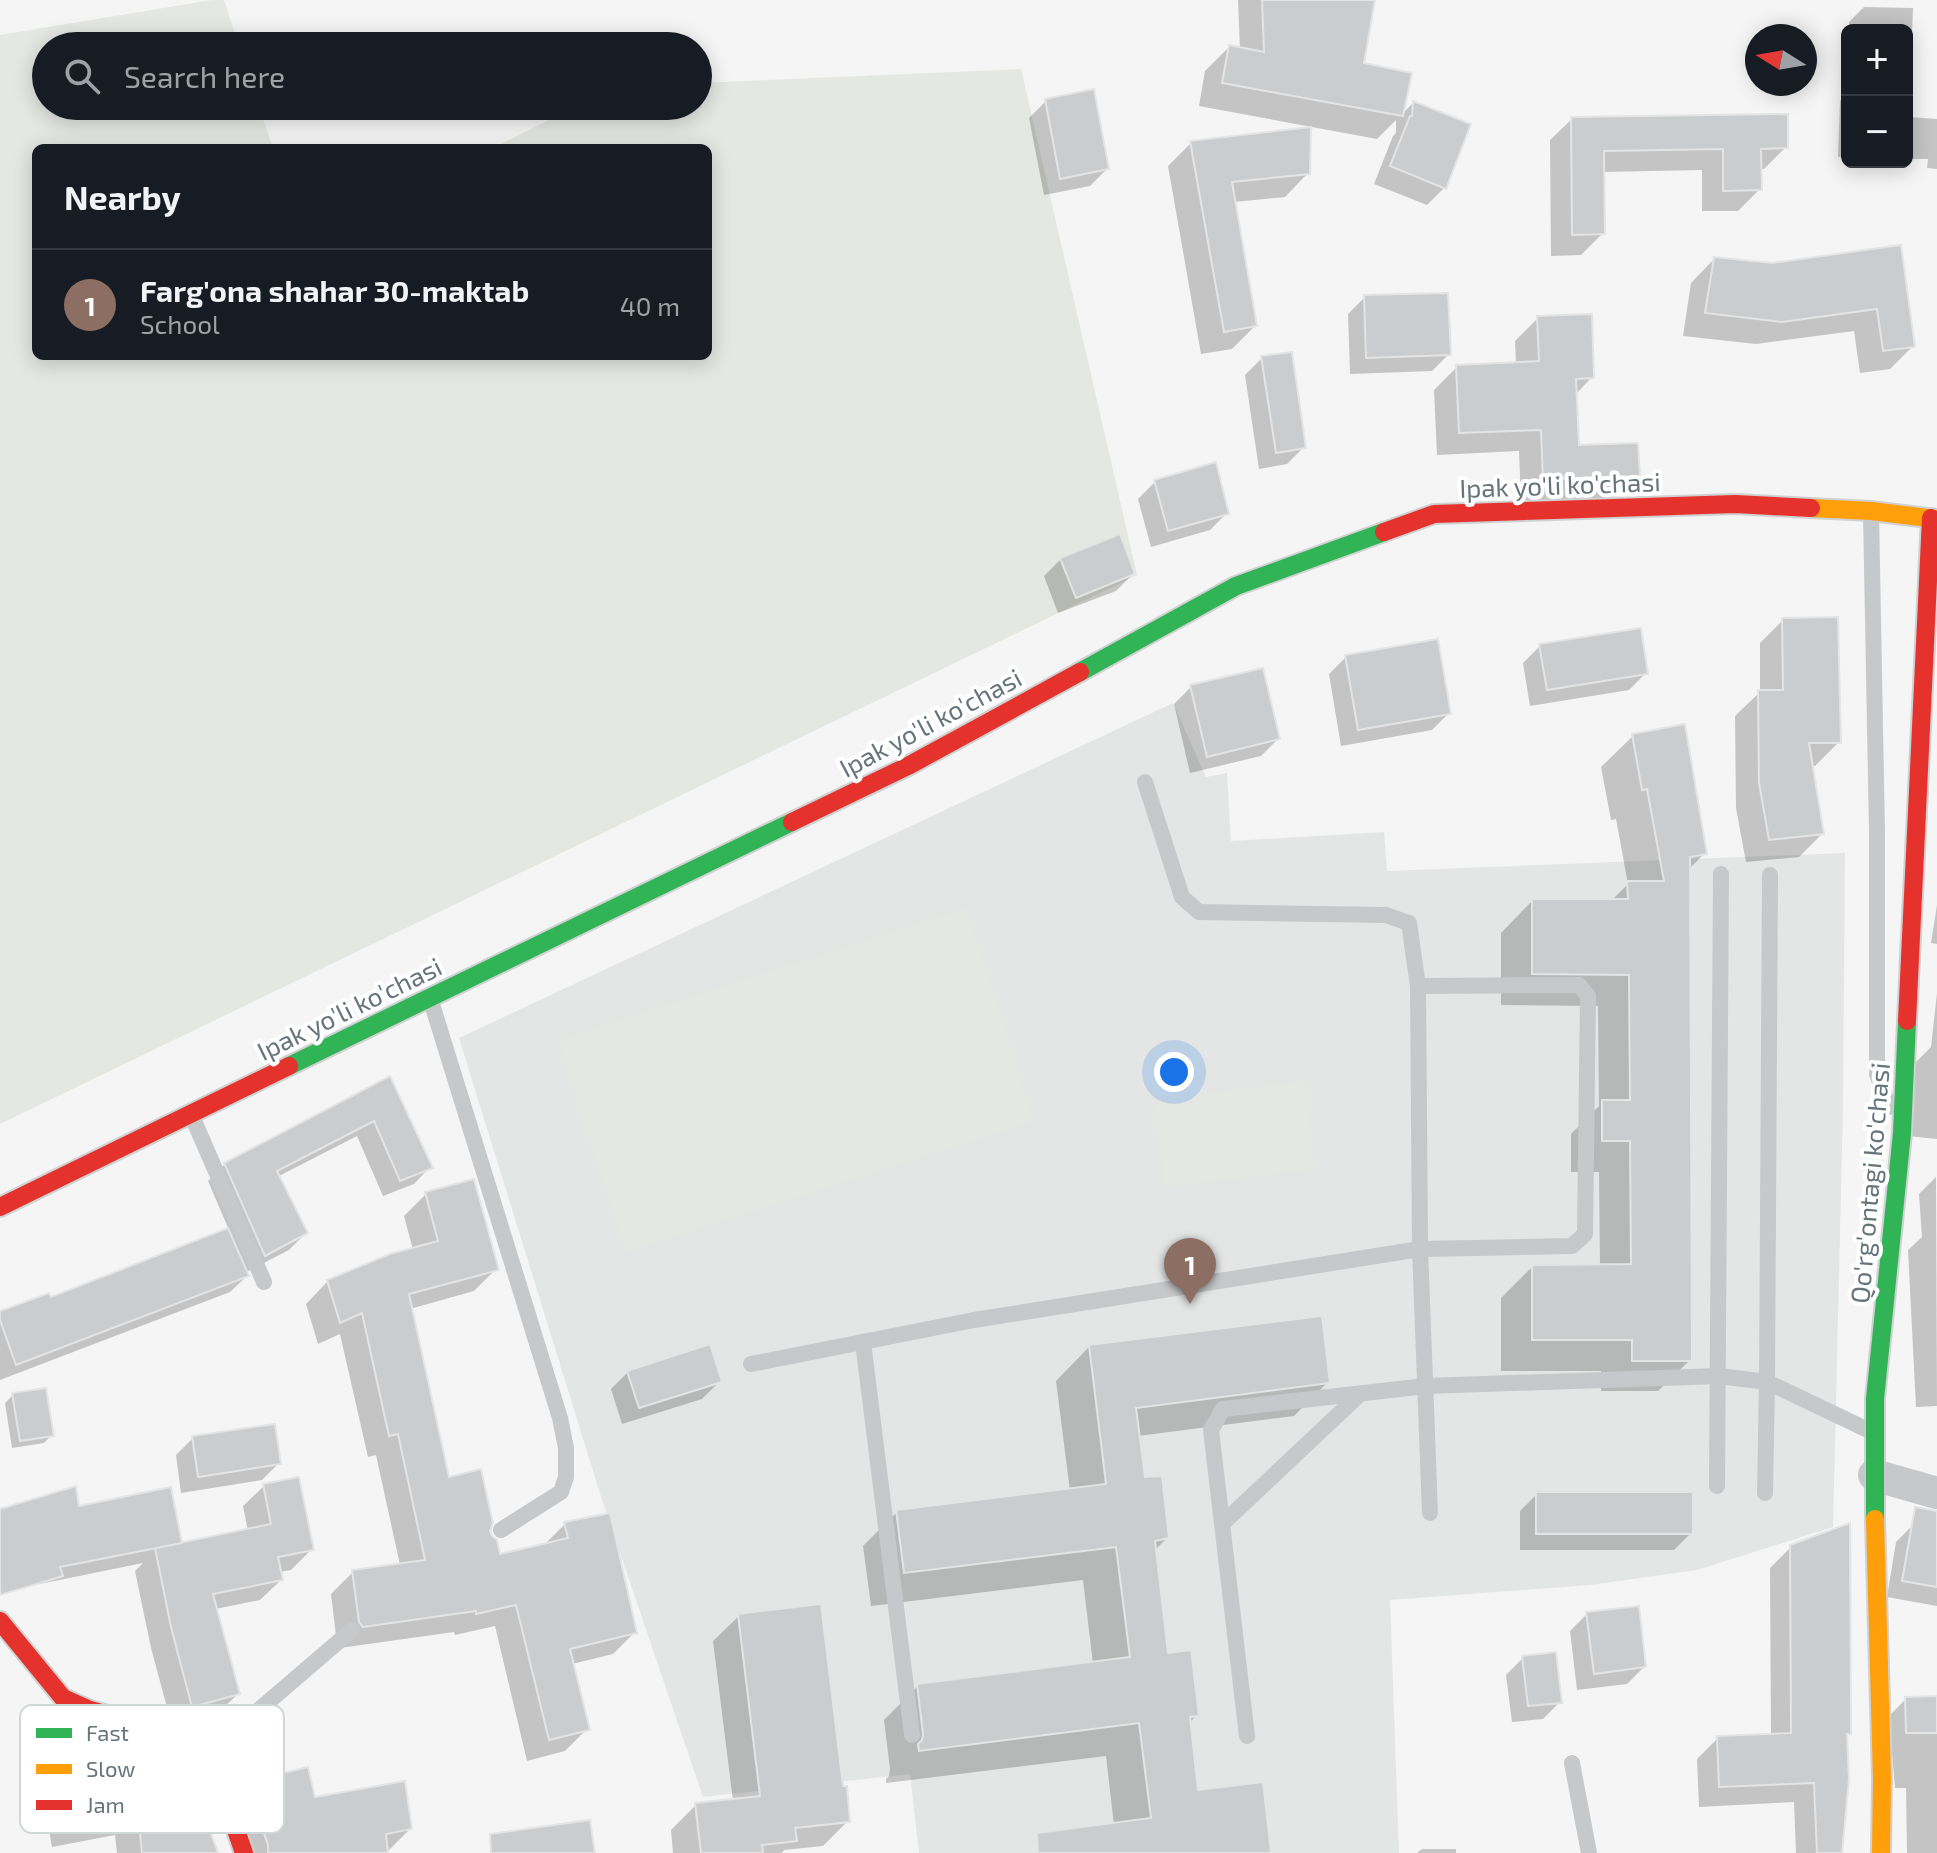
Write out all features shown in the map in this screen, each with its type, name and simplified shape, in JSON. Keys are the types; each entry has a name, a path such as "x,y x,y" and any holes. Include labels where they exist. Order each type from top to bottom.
{"main road":[{"name":"Ipak yo'li ko'chasi","path":"0,1207 908,766 1236,586 1434,514 1735,504 1871,511 1934,519"},
{"name":"Qo'rg'ontagi ko'chasi","path":"1881,1853 1875,1399 1902,1133 1934,519"},
{"path":"0,1621 63,1698 79,1705"},
{"path":"237,1833 244,1853"}],"street":[{"path":"1874,1475 1937,1493"}],"lane":[{"path":"1871,511 1877,833 1877,1074 1893,1119 1902,1133"},
{"path":"1145,782 1182,897 1199,912 1386,915 1409,923 1418,986 1420,1249 1430,1513"},
{"path":"1717,1486 1721,874"},
{"path":"1765,1493 1770,875"},
{"path":"751,1364 974,1320 1420,1249 1572,1246 1585,1234 1588,996 1579,985 1418,986"},
{"path":"430,997 560,1418 566,1448 566,1477 561,1492 501,1530"},
{"path":"191,1114 264,1282"},
{"path":"863,1342 912,1735"},
{"path":"1247,1736 1211,1430 1223,1409 1426,1386 1719,1376 1767,1382 1875,1433"},
{"path":"1222,1524 1359,1395"},
{"path":"264,1705 352,1630"},
{"path":"1572,1763 1589,1853"}],"shaded area":[{"path":"224,0 234,32 32,32 32,120 264,120 272,144 32,144 32,360 712,360 712,144 501,144 549,120 712,120 712,82 1021,69 1137,575 0,1124 0,35"},
{"path":"1173,703 1206,777 1227,773 1231,841 1384,832 1387,871 1845,853 1843,1108 1833,1527 1697,1570 1590,1585 1390,1600 1399,1853 919,1853 910,1774 703,1797 602,1500 459,1038"},
{"path":"967,908 1034,1121 626,1252 558,1040"},
{"path":"1305,1081 1315,1169 1164,1187 1154,1100"}],"building":[{"path":"1262,0 1375,0 1364,63 1412,73 1403,116 1222,83 1229,45 1264,52"},
{"path":"1094,89 1109,169 1060,179 1045,99"},
{"path":"1413,101 1471,124 1446,189 1390,166 1412,116"},
{"path":"1788,114 1788,148 1761,149 1762,190 1723,191 1723,149 1604,151 1605,234 1572,235 1571,117"},
{"path":"1311,127 1310,174 1232,182 1257,326 1224,332 1190,141"},
{"path":"1901,245 1915,347 1883,351 1877,309 1782,322 1705,313 1714,257 1772,263"},
{"path":"1448,293 1451,355 1366,358 1364,295"},
{"path":"1592,314 1594,378 1576,379 1579,445 1638,443 1640,476 1543,479 1541,430 1459,433 1456,365 1539,361 1537,316"},
{"path":"1292,352 1306,448 1276,453 1261,356"},
{"path":"1216,462 1229,514 1168,531 1154,480"},
{"path":"1120,534 1135,574 1076,598 1060,558"},
{"path":"1838,617 1841,743 1809,743 1824,834 1769,840 1759,783 1758,690 1783,690 1782,618"},
{"path":"1641,628 1648,674 1547,690 1539,644"},
{"path":"1438,639 1451,714 1358,730 1345,655"},
{"path":"1263,668 1280,739 1207,757 1190,685"},
{"path":"1685,724 1707,854 1690,857 1692,1361 1632,1361 1632,1340 1532,1340 1532,1265 1631,1264 1630,1141 1602,1141 1602,1100 1630,1100 1629,975 1532,974 1532,899 1628,899 1627,881 1664,881 1647,789 1642,790 1632,734"},
{"path":"390,1076 433,1168 400,1181 374,1121 277,1171 308,1233 265,1256 224,1163"},
{"path":"474,1179 499,1270 409,1294 449,1477 481,1469 493,1523 490,1531 497,1540 500,1554 568,1538 564,1522 610,1513 637,1633 570,1649 590,1730 549,1740 516,1605 476,1614 476,1611 363,1627 359,1622 352,1570 425,1560 398,1434 389,1436 362,1313 340,1323 327,1280 390,1254 438,1241 425,1192"},
{"path":"228,1228 249,1276 16,1365 0,1320 0,1311 49,1293 51,1297"},
{"path":"1322,1316 1330,1383 1136,1408 1145,1477 1162,1476 1169,1538 1155,1541 1168,1653 1191,1650 1199,1716 1190,1717 1198,1790 1263,1782 1271,1853 1038,1853 1037,1833 1151,1818 1139,1723 919,1751 918,1744 923,1734 917,1684 1130,1657 1116,1547 904,1573 896,1510 1106,1484 1089,1345"},
{"path":"710,1344 722,1382 639,1408 627,1371"},
{"path":"46,1388 54,1436 20,1441 12,1393"},
{"path":"275,1424 281,1464 198,1477 192,1436"},
{"path":"299,1477 314,1550 278,1557 283,1580 213,1594 240,1694 191,1705 155,1548 271,1524 263,1484"},
{"path":"76,1486 79,1506 171,1487 182,1543 60,1567 63,1576 0,1595 0,1509"},
{"path":"1536,1492 1693,1492 1693,1534 1536,1534"},
{"path":"1915,1507 1937,1511 1937,1587 1902,1581"},
{"path":"1850,1523 1851,1734 1847,1734 1849,1779 1842,1853 1817,1853 1814,1783 1719,1787 1717,1736 1791,1733 1790,1545"},
{"path":"821,1604 850,1822 795,1828 797,1841 762,1845 763,1853 701,1853 695,1803 760,1796 738,1614"},
{"path":"1639,1606 1646,1667 1594,1674 1586,1612"},
{"path":"1556,1652 1562,1703 1528,1706 1522,1656"},
{"path":"1937,1696 1937,1733 1906,1733 1905,1697"},
{"path":"308,1767 315,1797 405,1781 412,1829 386,1834 388,1853 268,1853 264,1833 284,1833 284,1773"},
{"path":"590,1820 595,1853 491,1853 490,1834"},
{"path":"140,1833 211,1833 218,1853 142,1853"}],"traffic: fast":[{"path":"1080,672 1236,586 1384,532"},
{"path":"289,1066 792,822"},
{"path":"1875,1519 1875,1399 1902,1133 1907,1021"}],"traffic: slow":[{"path":"1811,508 1937,519"},
{"path":"1875,1519 1881,1853"}],"traffic: jam":[{"path":"1384,532 1434,514 1735,504 1811,508"},
{"path":"1907,1021 1931,518"},
{"path":"792,822 908,766 1080,672"},
{"path":"0,1207 289,1066"},
{"path":"0,1621 63,1698 79,1705"},
{"path":"237,1833 244,1853"}],"place":[{"name":"Farg'ona shahar 30-maktab","path":"1190,1304"}]}
